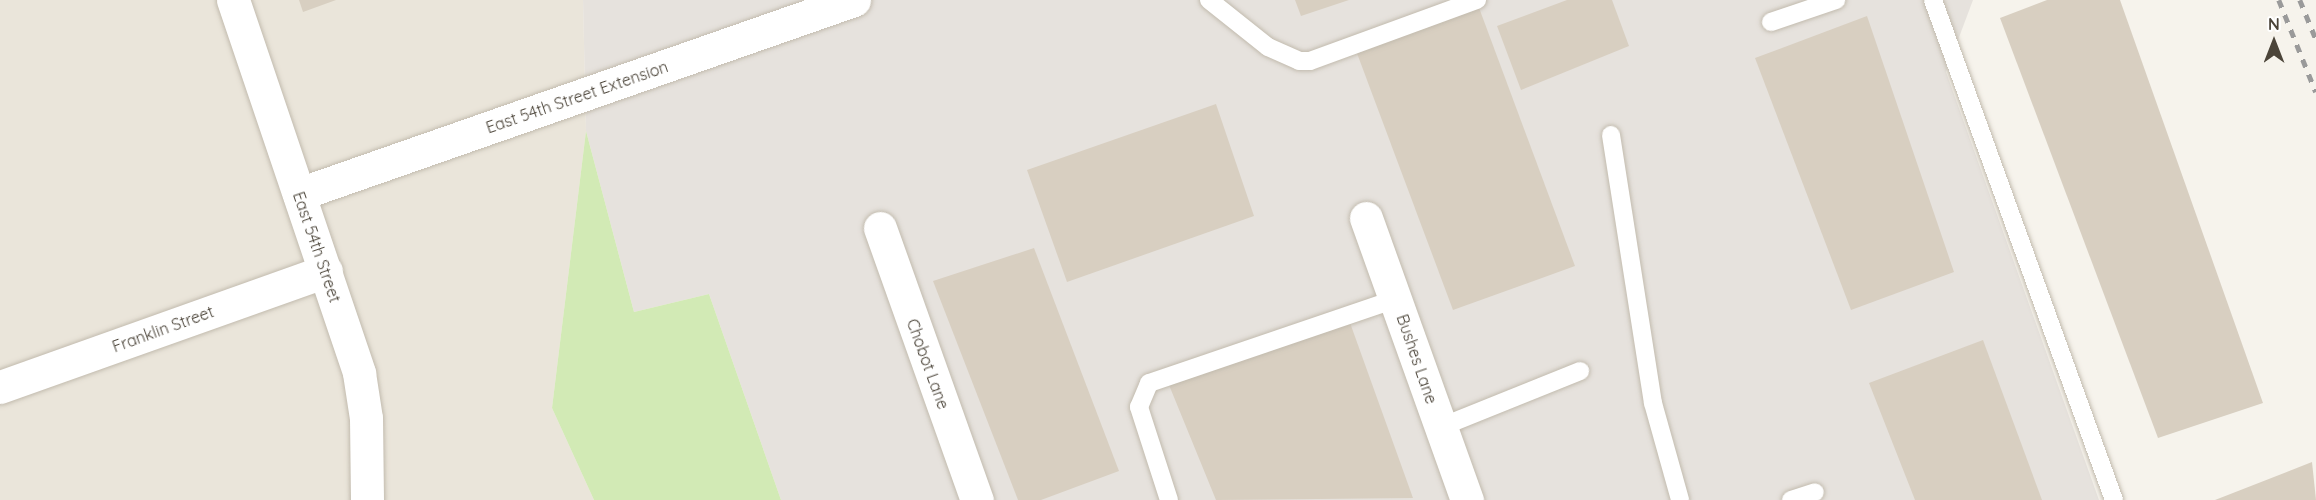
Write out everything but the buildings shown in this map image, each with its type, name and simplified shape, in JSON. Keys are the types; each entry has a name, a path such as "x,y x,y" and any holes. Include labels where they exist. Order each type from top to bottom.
{"street":[{"name":"East 54th Street","path":"233,0 326,271 358,372 366,418 367,500"},
{"name":"East 54th Street Extension","path":"299,194 854,0"},
{"name":"Bushes Lane","path":"1366,218 1467,500"},
{"name":"Chobot Lane","path":"880,228 977,500"},
{"name":"Franklin Street","path":"0,387 326,271"}],"lane":[{"path":"1209,0 1268,46 1299,61 1310,61 1477,0"},
{"path":"1772,22 1836,0"},
{"path":"1933,0 2114,500"},
{"path":"1611,135 1653,403 1680,500"},
{"path":"1169,500 1139,407 1149,383 1396,299"},
{"path":"1441,427 1580,371"},
{"path":"1791,500 1815,492"}],"shaded area":[{"path":"0,0 583,0 586,131 552,408 594,500 0,500"},
{"path":"583,0 1973,0 1946,72 2099,500 781,500 709,294 634,312 586,131"}],"green space":[{"path":"586,131 634,312 709,294 781,500 594,500 552,408"}],"railway":[{"path":"2279,0 2316,92"},
{"path":"2300,0 2316,39"}]}
